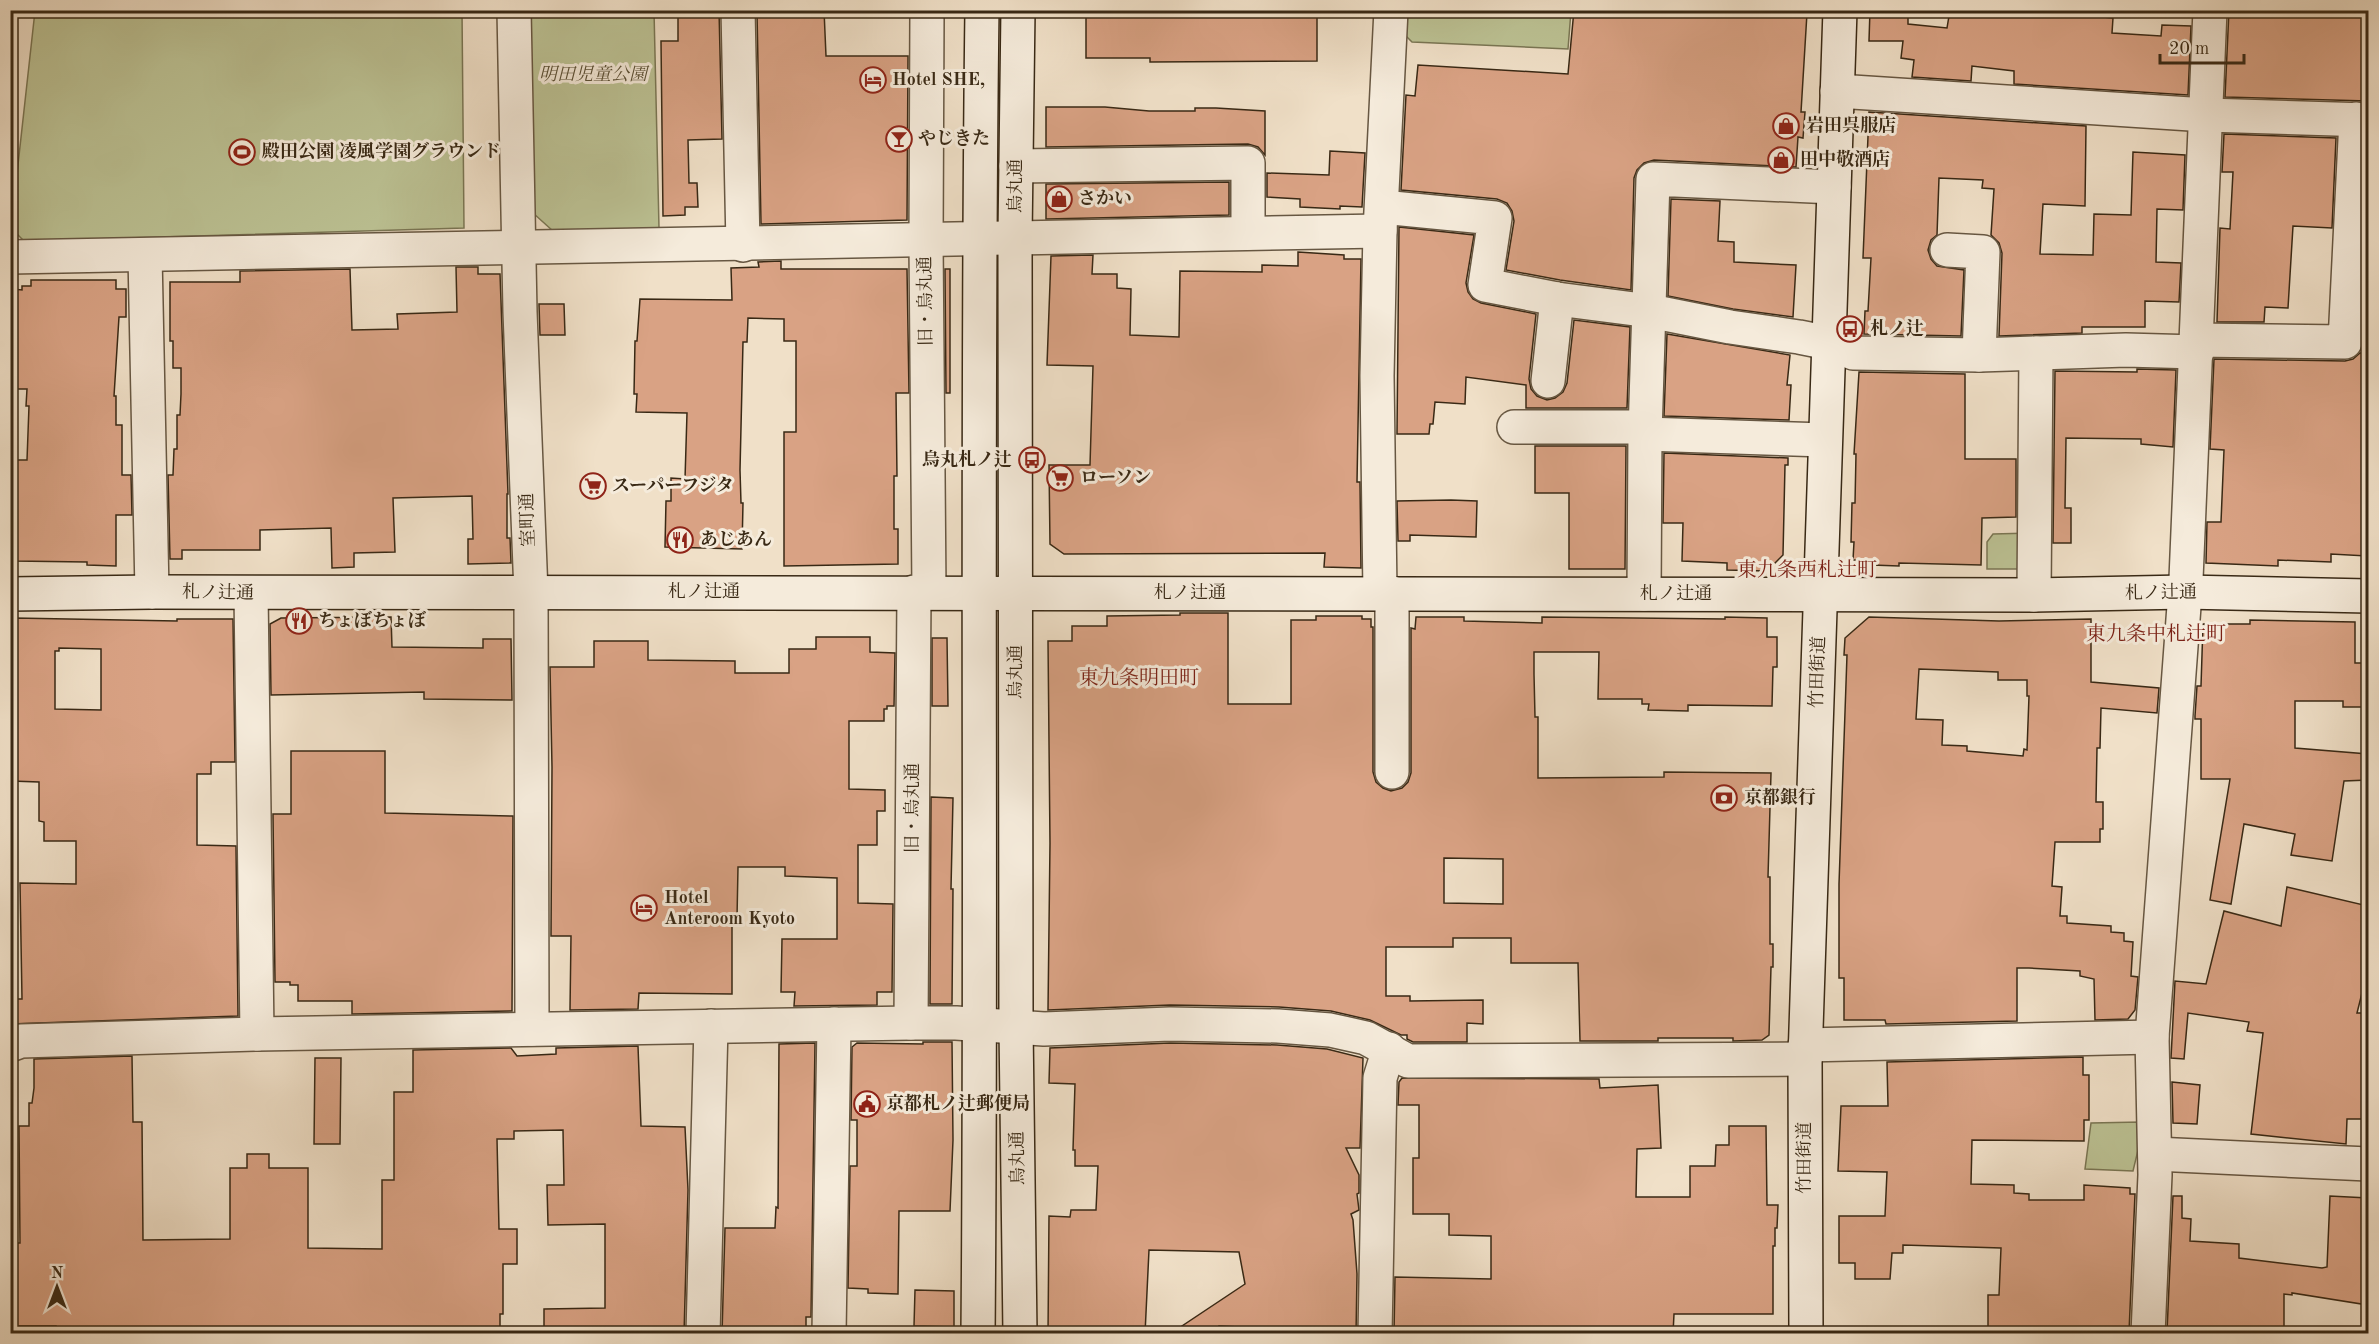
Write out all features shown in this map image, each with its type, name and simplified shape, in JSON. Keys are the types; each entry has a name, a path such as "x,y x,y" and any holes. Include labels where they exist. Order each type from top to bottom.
{"street":[{"name":"室町通","path":"514,10 520,312 531,593 532,1029"},
{"path":"738,10 744,244"},
{"name":"旧・烏丸通","path":"911,1023 922,592 927,10"},
{"name":"烏丸通","path":"978,1334 981,1024 978,238 982,10"},
{"name":"烏丸通","path":"1018,10 1015,237 1016,1027 1020,1334"},
{"path":"1391,10 1381,219 1377,376 1392,772"},
{"name":"竹田街道","path":"1806,1334 1805,1052 1840,10"},
{"path":"2148,1334 2155,1154 2152,1037 2185,592 2210,10"},
{"path":"10,257 1248,233 1381,219 1495,218 1485,285 1557,299 1650,311 1829,343 1853,353 1979,355 2345,342 2362,120 2206,115 1837,91"},
{"path":"1016,166 1248,163 1248,233"},
{"path":"1644,594 1645,430 1653,179 1834,187"},
{"path":"1947,250 1983,252 1979,355"},
{"path":"145,255 152,592"},
{"path":"1548,381 1557,299"},
{"path":"2034,595 2036,352"},
{"path":"1514,427 1645,430 1826,440"},
{"name":"札ノ辻通","path":"10,594 1016,592 2034,595 2185,592 2368,596"},
{"path":"251,593 258,1034"},
{"path":"10,1045 21,1041 258,1034 911,1023 981,1024 1044,1029 1158,1024 1278,1026 1330,1030 1366,1038 1408,1061 1805,1052 2152,1037"},
{"path":"829,1334 834,1024"},
{"path":"703,1334 711,1026"},
{"path":"1375,1334 1380,1078 1389,1049"},
{"path":"2155,1154 2368,1164"}],"green space":[{"name":"殿田公園 凌風学園グラウンド","path":"35,11 462,11 464,228 24,241 11,228"},
{"name":"明田児童公園","path":"528,11 654,11 659,228 553,231 533,213"},
{"path":"1405,11 1571,11 1568,49 1412,42 1404,34"},
{"path":"2032,533 2031,569 1987,569 1987,542 1993,534"},
{"path":"2141,1122 2140,1142 2133,1171 2085,1169 2091,1123"}],"building":[{"path":"678,10 719,10 722,139 688,140 689,183 697,183 698,207 685,207 685,215 663,216 661,41 678,41"},
{"path":"824,10 826,56 908,56 907,220 761,224 757,12"},
{"path":"1086,10 1317,10 1317,61 1150,62 1150,58 1086,58"},
{"path":"1574,10 1627,10 1661,14 1661,10 1807,13 1801,112 1805,112 1803,138 1798,137 1796,167 1654,160 1644,163 1637,170 1634,178 1631,290 1506,270 1514,221 1507,203 1497,199 1401,190 1406,95 1415,96 1418,65 1568,74"},
{"path":"1870,10 1908,10 1908,24 1947,28 1950,10 2032,10 2113,18 2112,33 2161,36 2162,25 2191,26 2188,95 2014,84 2014,71 1972,66 1971,81 1912,77 1914,60 1901,58 1903,41 1869,41"},
{"path":"2229,10 2368,10 2368,101 2225,97"},
{"path":"1046,107 1105,107 1149,111 1195,111 1195,108 1216,108 1265,111 1265,155 1258,147 1248,144 1046,147"},
{"path":"1869,112 2086,126 2085,206 2043,204 2040,254 2093,255 2094,214 2131,215 2133,152 2185,155 2183,210 2157,209 2156,262 2181,263 2179,302 2145,301 2145,327 2082,327 2082,333 1999,336 2002,253 1999,243 1991,235 1994,189 1982,188 1983,180 1939,178 1937,235 1931,240 1928,250 1937,266 1964,270 1961,336 1864,334 1865,311 1868,311 1871,258 1863,258"},
{"path":"2224,134 2336,138 2332,228 2293,226 2288,308 2265,307 2264,322 2217,322 2220,228 2230,229 2233,172 2222,172"},
{"path":"1330,151 1365,153 1362,207 1340,206 1340,209 1300,207 1300,199 1267,197 1267,173 1329,175"},
{"path":"1229,182 1229,215 1046,219 1046,184"},
{"path":"1671,199 1720,201 1718,241 1734,242 1734,262 1796,265 1793,317 1733,309 1668,296"},
{"path":"1399,227 1474,235 1466,283 1473,299 1481,303 1536,314 1529,379 1531,389 1537,396 1547,400 1563,392 1567,383 1574,320 1630,327 1627,408 1526,408 1526,385 1466,377 1465,404 1435,402 1433,424 1430,424 1429,434 1397,434"},
{"path":"1298,252 1344,255 1344,259 1361,259 1357,482 1360,482 1361,568 1324,567 1325,553 1064,554 1050,544 1049,465 1090,465 1093,366 1047,365 1051,256 1093,255 1092,274 1117,274 1117,288 1131,289 1130,335 1179,337 1180,271 1262,272 1262,265 1298,266"},
{"path":"781,261 781,269 907,269 909,393 896,393 897,476 894,476 894,529 898,529 898,564 784,566 784,432 796,432 796,341 784,341 784,319 748,318 747,342 743,342 740,470 741,503 743,503 742,549 665,547 666,501 671,501 671,478 685,479 687,413 636,412 635,341 637,341 640,299 732,300 731,268 759,267 758,262"},
{"path":"456,267 478,267 478,274 500,274 508,494 507,538 510,538 511,563 468,564 468,539 473,539 472,496 393,498 395,552 354,553 354,567 332,568 331,528 260,530 260,550 182,550 182,559 170,559 168,475 173,475 174,449 177,449 181,368 173,368 173,341 170,341 170,282 240,282 240,271 350,269 352,330 398,329 397,314 457,312"},
{"path":"945,269 950,269 950,393 946,393"},
{"path":"31,280 116,280 116,289 126,289 126,317 119,317 114,396 116,396 116,425 122,425 122,475 131,475 132,515 116,515 116,566 87,565 87,562 13,561 16,460 27,460 29,406 26,406 27,389 16,389 16,319 13,319 13,289 22,290 22,286 31,286"},
{"path":"539,304 564,304 565,335 540,335"},
{"path":"1667,334 1790,355 1787,385 1791,385 1789,420 1664,416"},
{"path":"2360,353 2367,353 2365,428 2368,428 2367,556 2331,554 2331,562 2278,560 2278,566 2206,563 2207,522 2221,522 2224,450 2210,449 2214,359 2345,361 2353,359"},
{"path":"2137,369 2176,370 2173,447 2141,444 2141,439 2066,438 2065,508 2071,508 2071,543 2053,543 2055,371 2137,372"},
{"path":"1859,372 1965,374 1965,459 2016,459 2016,517 1982,518 1981,565 1899,563 1899,566 1872,565 1872,560 1853,560 1852,503 1855,503 1856,454 1854,454"},
{"path":"1535,446 1626,446 1625,569 1569,569 1569,493 1535,493"},
{"path":"1664,453 1788,458 1788,465 1785,465 1783,555 1767,571 1727,570 1727,563 1682,561 1683,523 1663,523"},
{"path":"1397,501 1477,501 1476,537 1410,535 1410,541 1398,541"},
{"path":"1180,613 1228,613 1228,704 1291,704 1291,620 1316,620 1316,616 1362,616 1362,619 1371,619 1371,627 1373,627 1373,772 1376,782 1391,791 1402,788 1408,782 1411,773 1411,628 1415,629 1416,617 1464,617 1464,621 1542,623 1542,617 1767,618 1767,637 1777,637 1777,667 1773,667 1772,706 1688,705 1688,711 1648,710 1649,704 1642,704 1642,699 1598,699 1599,652 1534,652 1534,674 1535,717 1538,717 1538,778 1664,777 1664,772 1771,773 1768,877 1770,877 1770,944 1773,944 1773,967 1771,967 1769,1035 1762,1040 1733,1041 1733,1038 1658,1038 1658,1041 1580,1041 1578,963 1511,963 1511,938 1453,938 1453,947 1386,947 1386,996 1410,996 1410,1001 1483,1000 1483,1024 1467,1023 1467,1042 1413,1042 1407,1039 1407,1035 1401,1035 1370,1020 1331,1011 1279,1007 1170,1005 1048,1010 1050,843 1048,641 1072,641 1072,626 1107,626 1107,616 1180,615","holes":["1444,858 1503,859 1503,904 1444,903"]},
{"path":"391,617 392,647 483,648 483,639 511,639 512,700 424,699 424,692 271,695 270,624 281,618"},
{"path":"1869,617 1999,621 2091,619 2091,682 2159,688 2157,713 2101,708 2100,748 2097,748 2096,802 2103,802 2103,829 2100,829 2100,842 2055,842 2052,886 2062,887 2060,916 2067,916 2067,923 2111,926 2111,932 2124,933 2124,941 2133,942 2131,976 2138,977 2135,1010 2128,1019 2095,1020 2094,979 2080,976 2080,971 2017,968 2017,1021 1886,1024 1885,1020 1844,1020 1844,978 1839,978 1839,884 1847,655 1844,655 1845,638","holes":["1919,669 1998,672 1998,680 2027,680 2027,696 2029,696 2027,750 2024,749 2023,756 1967,751 1967,746 1942,745 1943,720 1916,719"]},
{"path":"14,618 177,621 177,619 233,619 235,762 211,762 211,774 197,774 197,845 236,846 238,1016 10,1024 10,999 22,999 20,883 76,884 76,841 44,841 44,822 39,821 39,782 11,781","holes":["59,648 101,649 101,710 55,709 55,651 59,651"]},
{"path":"2250,620 2355,622 2355,663 2368,663 2368,707 2343,707 2343,701 2295,701 2295,748 2368,754 2368,780 2344,781 2332,861 2291,855 2295,834 2244,824 2231,904 2210,900 2230,779 2201,779 2201,719 2195,719 2197,686 2201,686 2203,624 2250,624"},
{"path":"816,637 870,637 870,652 895,653 894,706 887,706 887,709 884,709 884,721 849,721 849,789 885,790 885,811 877,811 877,845 858,845 858,903 893,904 892,992 877,992 877,1005 794,1006 795,992 781,992 782,939 837,939 837,878 785,876 785,867 738,867 737,918 732,918 732,994 639,993 638,1009 570,1010 571,936 551,936 550,667 594,667 594,641 648,641 648,660 735,661 735,673 789,673 789,649 816,649"},
{"path":"932,638 947,638 948,706 932,706"},
{"path":"291,751 385,751 385,813 513,816 512,1011 352,1014 352,1001 298,1001 298,985 290,985 290,982 275,982 273,814 291,814"},
{"path":"931,797 953,798 952,1004 930,1004"},
{"path":"2287,887 2368,906 2368,969 2357,1013 2368,1013 2368,1119 2347,1119 2346,1144 2251,1134 2263,1033 2247,1031 2249,1022 2188,1013 2184,1059 2171,1058 2175,981 2206,984 2224,911 2281,926"},
{"path":"923,1042 952,1042 953,1140 950,1211 899,1211 898,1294 868,1293 868,1289 848,1288 850,1166 857,1166 857,1120 851,1120 852,1047 857,1043 923,1044"},
{"path":"815,1043 811,1317 806,1317 806,1334 722,1334 725,1228 775,1228 776,1207 778,1208 779,1044"},
{"path":"1170,1043 1277,1045 1327,1049 1363,1058 1360,1148 1346,1148 1359,1175 1359,1193 1357,1194 1359,1210 1351,1214 1357,1274 1356,1334 1261,1334 1262,1328 1219,1326 1218,1334 1170,1334 1245,1284 1239,1252 1149,1250 1145,1334 1048,1334 1049,1216 1070,1217 1071,1210 1096,1210 1098,1166 1075,1166 1075,1150 1073,1150 1075,1084 1049,1083 1050,1048"},
{"path":"638,1046 641,1126 685,1127 688,1190 684,1334 544,1334 544,1309 605,1308 605,1224 548,1225 547,1185 564,1185 563,1130 514,1131 514,1139 497,1139 499,1229 517,1229 517,1264 503,1264 503,1314 500,1314 500,1334 56,1334 56,1326 15,1326 14,1243 20,1243 19,1126 29,1126 29,1103 32,1103 34,1088 34,1059 132,1056 133,1122 142,1122 143,1240 230,1239 230,1168 247,1168 247,1154 269,1154 269,1168 308,1168 308,1248 382,1249 382,1180 394,1180 394,1092 413,1092 413,1050 511,1048 517,1056 556,1054 556,1048"},
{"path":"2083,1057 2083,1075 2089,1075 2089,1120 2084,1120 2084,1141 1972,1140 1971,1184 2014,1185 2014,1193 2029,1194 2029,1200 2084,1200 2084,1185 2130,1188 2130,1194 2135,1194 2129,1332 1988,1334 1988,1295 1999,1295 2001,1248 1903,1245 1903,1253 1892,1253 1890,1279 1855,1279 1855,1263 1839,1263 1839,1216 1885,1216 1887,1172 1838,1171 1841,1106 1888,1106 1887,1062"},
{"path":"315,1058 341,1058 340,1144 314,1144"},
{"path":"1402,1078 1599,1079 1600,1088 1658,1085 1661,1148 1637,1149 1636,1197 1690,1197 1690,1166 1715,1166 1716,1145 1729,1145 1729,1126 1766,1126 1767,1205 1778,1205 1775,1246 1773,1246 1773,1314 1674,1314 1673,1334 1394,1334 1395,1277 1491,1279 1491,1236 1449,1235 1449,1214 1413,1214 1413,1158 1419,1158 1419,1105 1398,1105 1399,1082"},
{"path":"2172,1082 2200,1085 2197,1124 2173,1123"},
{"path":"2173,1196 2182,1196 2182,1218 2191,1219 2190,1241 2239,1244 2239,1258 2322,1268 2327,1267 2330,1196 2368,1198 2368,1305 2292,1293 2292,1295 2284,1294 2284,1333 2167,1332"},
{"path":"915,1290 954,1291 954,1327 914,1326"}],"place":[{"name":"Hotel SHE,","path":"873,80"},
{"name":"岩田呉服店","path":"1786,126"},
{"name":"やじきた","path":"899,139"},
{"name":"殿田公園 凌風学園グラウンド","path":"242,152"},
{"name":"田中敬酒店","path":"1781,160"},
{"name":"さかい","path":"1059,199"},
{"name":"札ノ辻","path":"1850,329"},
{"name":"烏丸札ノ辻","path":"1032,460"},
{"name":"ローソン","path":"1060,478"},
{"name":"スーパーフジタ","path":"593,486"},
{"name":"あじあん","path":"680,540"},
{"name":"ちょぼちょぼ","path":"299,621"},
{"name":"京都銀行","path":"1724,798"},
{"name":"Hotel Anteroom Kyoto","path":"644,908"},
{"name":"京都札ノ辻郵便局","path":"867,1104"}],"district":[{"name":"東九条西札辻町","path":"1807,571"},
{"name":"東九条中札辻町","path":"2156,635"},
{"name":"東九条明田町","path":"1139,679"}]}
